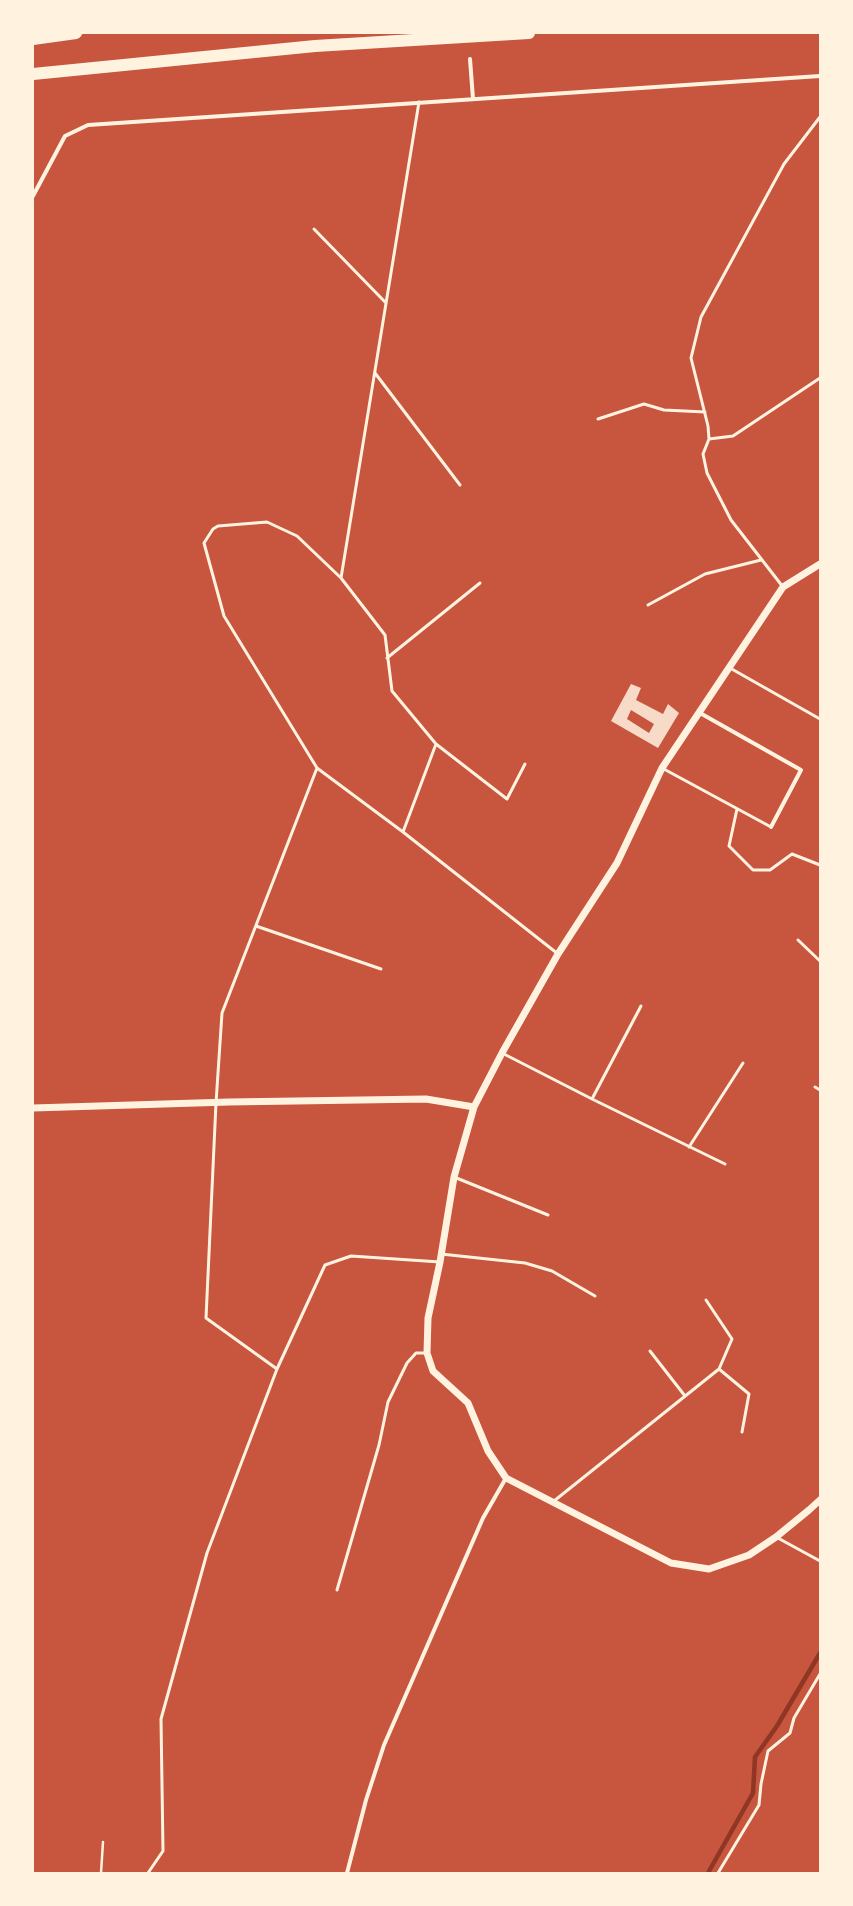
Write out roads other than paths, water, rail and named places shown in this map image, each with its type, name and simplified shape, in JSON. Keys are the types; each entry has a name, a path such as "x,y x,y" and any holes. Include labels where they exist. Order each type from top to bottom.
{"highway":[{"path":"33,39 76,33"},
{"path":"33,74 315,46 529,33"}],"street":[{"path":"470,59 473,99"},
{"path":"33,196 65,136 88,125 820,76"},
{"path":"820,564 783,587 662,768 617,863 558,954 502,1053 474,1107 454,1177 440,1262 428,1318 427,1353 434,1371 468,1403 488,1451 506,1478 554,1501 671,1563 709,1569 749,1555 776,1537 810,1510 820,1500"},
{"path":"700,713 801,770 771,827"},
{"path":"33,1108 426,1099 474,1107"},
{"path":"347,1873 366,1800 384,1745 484,1518 506,1478"}],"lane":[{"path":"341,578 420,102"},
{"path":"783,587 731,520 707,473 703,454 709,439 705,412 691,358 701,317 784,164 820,117"},
{"path":"314,229 386,302"},
{"path":"376,373 460,485"},
{"path":"709,439 733,436 820,378"},
{"path":"598,419 644,404 664,410 705,412"},
{"path":"525,764 507,799 436,744 392,691 385,635 341,578 297,536 268,522 218,526 213,529 204,544 224,616 317,768 403,832 558,954"},
{"path":"648,605 705,574 762,560"},
{"path":"387,658 480,583"},
{"path":"730,668 820,719"},
{"path":"403,832 436,744"},
{"path":"277,1369 206,1318 216,1103 222,1013 317,768"},
{"path":"662,768 771,827"},
{"path":"737,809 729,846 753,870 770,870 792,854 820,865"},
{"path":"256,926 381,969"},
{"path":"798,940 820,961"},
{"path":"592,1099 641,1006"},
{"path":"502,1053 725,1164"},
{"path":"689,1147 743,1063"},
{"path":"815,1087 820,1090"},
{"path":"454,1177 548,1215"},
{"path":"441,1254 525,1262 552,1271 595,1296"},
{"path":"148,1873 163,1851 161,1719 207,1553 277,1369 325,1265 351,1256 440,1262"},
{"path":"554,1501 719,1369 732,1338 706,1300"},
{"path":"650,1351 685,1396"},
{"path":"337,1590 379,1445 388,1402 407,1363 416,1353 427,1353"},
{"path":"719,1369 749,1394 742,1432"},
{"path":"776,1537 820,1561"},
{"path":"718,1873 759,1805 761,1784 768,1751 790,1733 794,1718 820,1674"}],"waterway":[{"path":"708,1873 753,1793 755,1757 777,1726 820,1653"}]}
